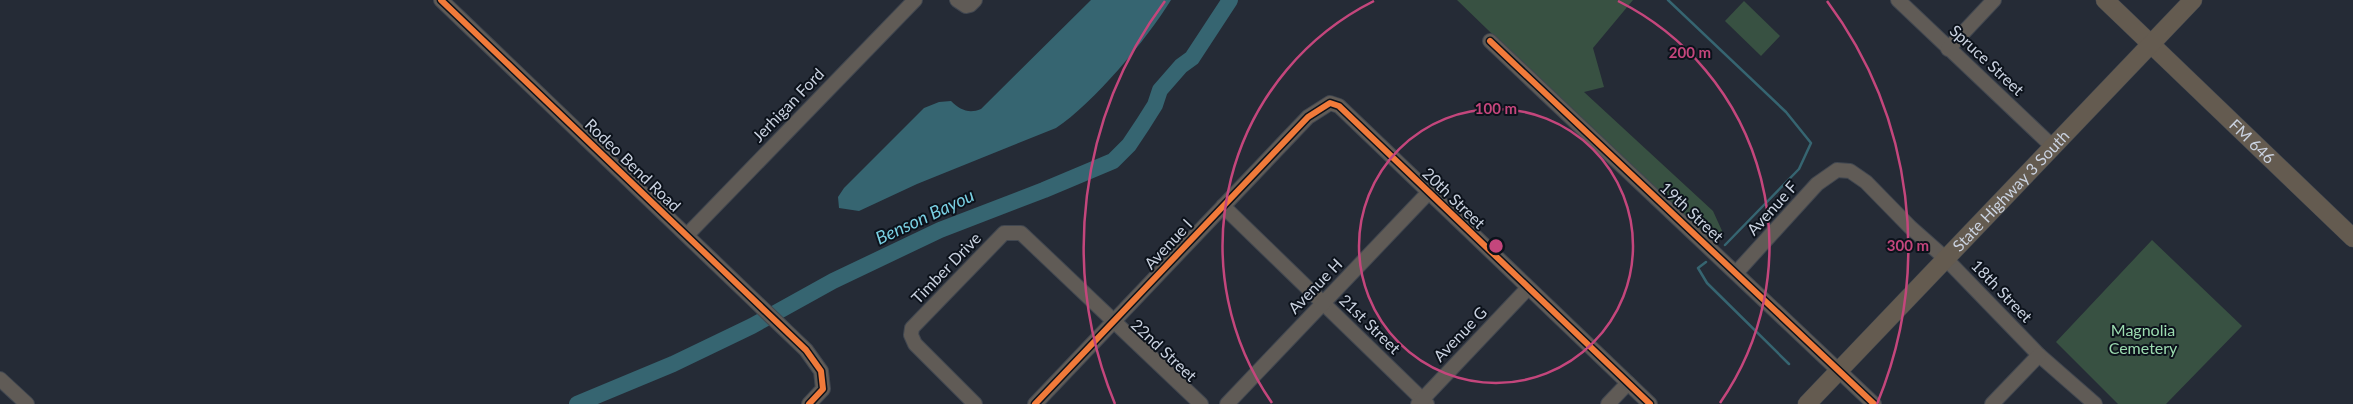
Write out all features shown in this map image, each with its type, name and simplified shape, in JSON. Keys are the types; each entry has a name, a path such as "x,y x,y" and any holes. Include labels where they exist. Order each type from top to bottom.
{"main road":[{"name":"FM 646","path":"2105,0 2350,230"},
{"name":"State Highway 3 South","path":"1807,404 2193,0"}],"street":[{"name":"Rodeo Bend Road","path":"441,0 806,350 821,371 823,389 809,404"},
{"name":"Jerhigan Ford","path":"687,235 915,0"},
{"name":"Spruce Street","path":"1898,0 2052,146"},
{"path":"1948,49 1994,0"},
{"name":"19th Street","path":"1490,41 1874,404"},
{"name":"20th Street","path":"1323,106 1330,103 1339,106 1650,404"},
{"name":"Avenue I","path":"1035,404 1308,117 1323,106"},
{"name":"Avenue F","path":"1736,273 1817,184 1837,170"},
{"name":"18th Street","path":"1837,170 1850,170 1858,176 1945,258 2040,355 2095,404"},
{"name":"Avenue H","path":"1227,404 1428,193"},
{"name":"21st Street","path":"1223,206 1423,402"},
{"name":"Timber Drive","path":"976,404 915,344 911,335 912,328 1004,233 1020,233"},
{"name":"22nd Street","path":"1020,233 1201,404"},
{"name":"Avenue G","path":"1423,402 1528,288"},
{"path":"1992,404 2040,355"},
{"path":"0,379 27,404"},
{"path":"1608,404 1628,384"}],"green space":[{"path":"1457,0 1633,0 1593,48 1604,87 1584,92 1713,211 1723,233 1706,235"},
{"path":"1744,1 1780,36 1761,56 1725,21"},
{"name":"Magnolia Cemetery","path":"2152,240 2242,326 2166,404 2118,404 2056,342"}],"water":[{"path":"1091,0 1171,0 1161,16 1118,70 1086,103 1056,128 917,184 859,211 839,208 838,197 844,188 924,108 939,102 951,101 965,110 981,109"}],"waterway":[{"name":"Benson Bayou","path":"577,404 673,364 752,326 833,281 940,230 1113,161 1129,145 1143,124 1155,105 1160,90 1181,66 1192,58 1230,0"},
{"path":"1668,0 1786,112 1811,143 1799,169 1725,245"},
{"path":"1706,262 1698,268 1707,283 1789,364"}],"cycle path":[{"path":"441,0 806,350 821,371 823,389 809,404"},
{"path":"1490,41 1874,404"},
{"path":"1035,404 1308,117 1330,103 1339,106 1650,404"}]}
